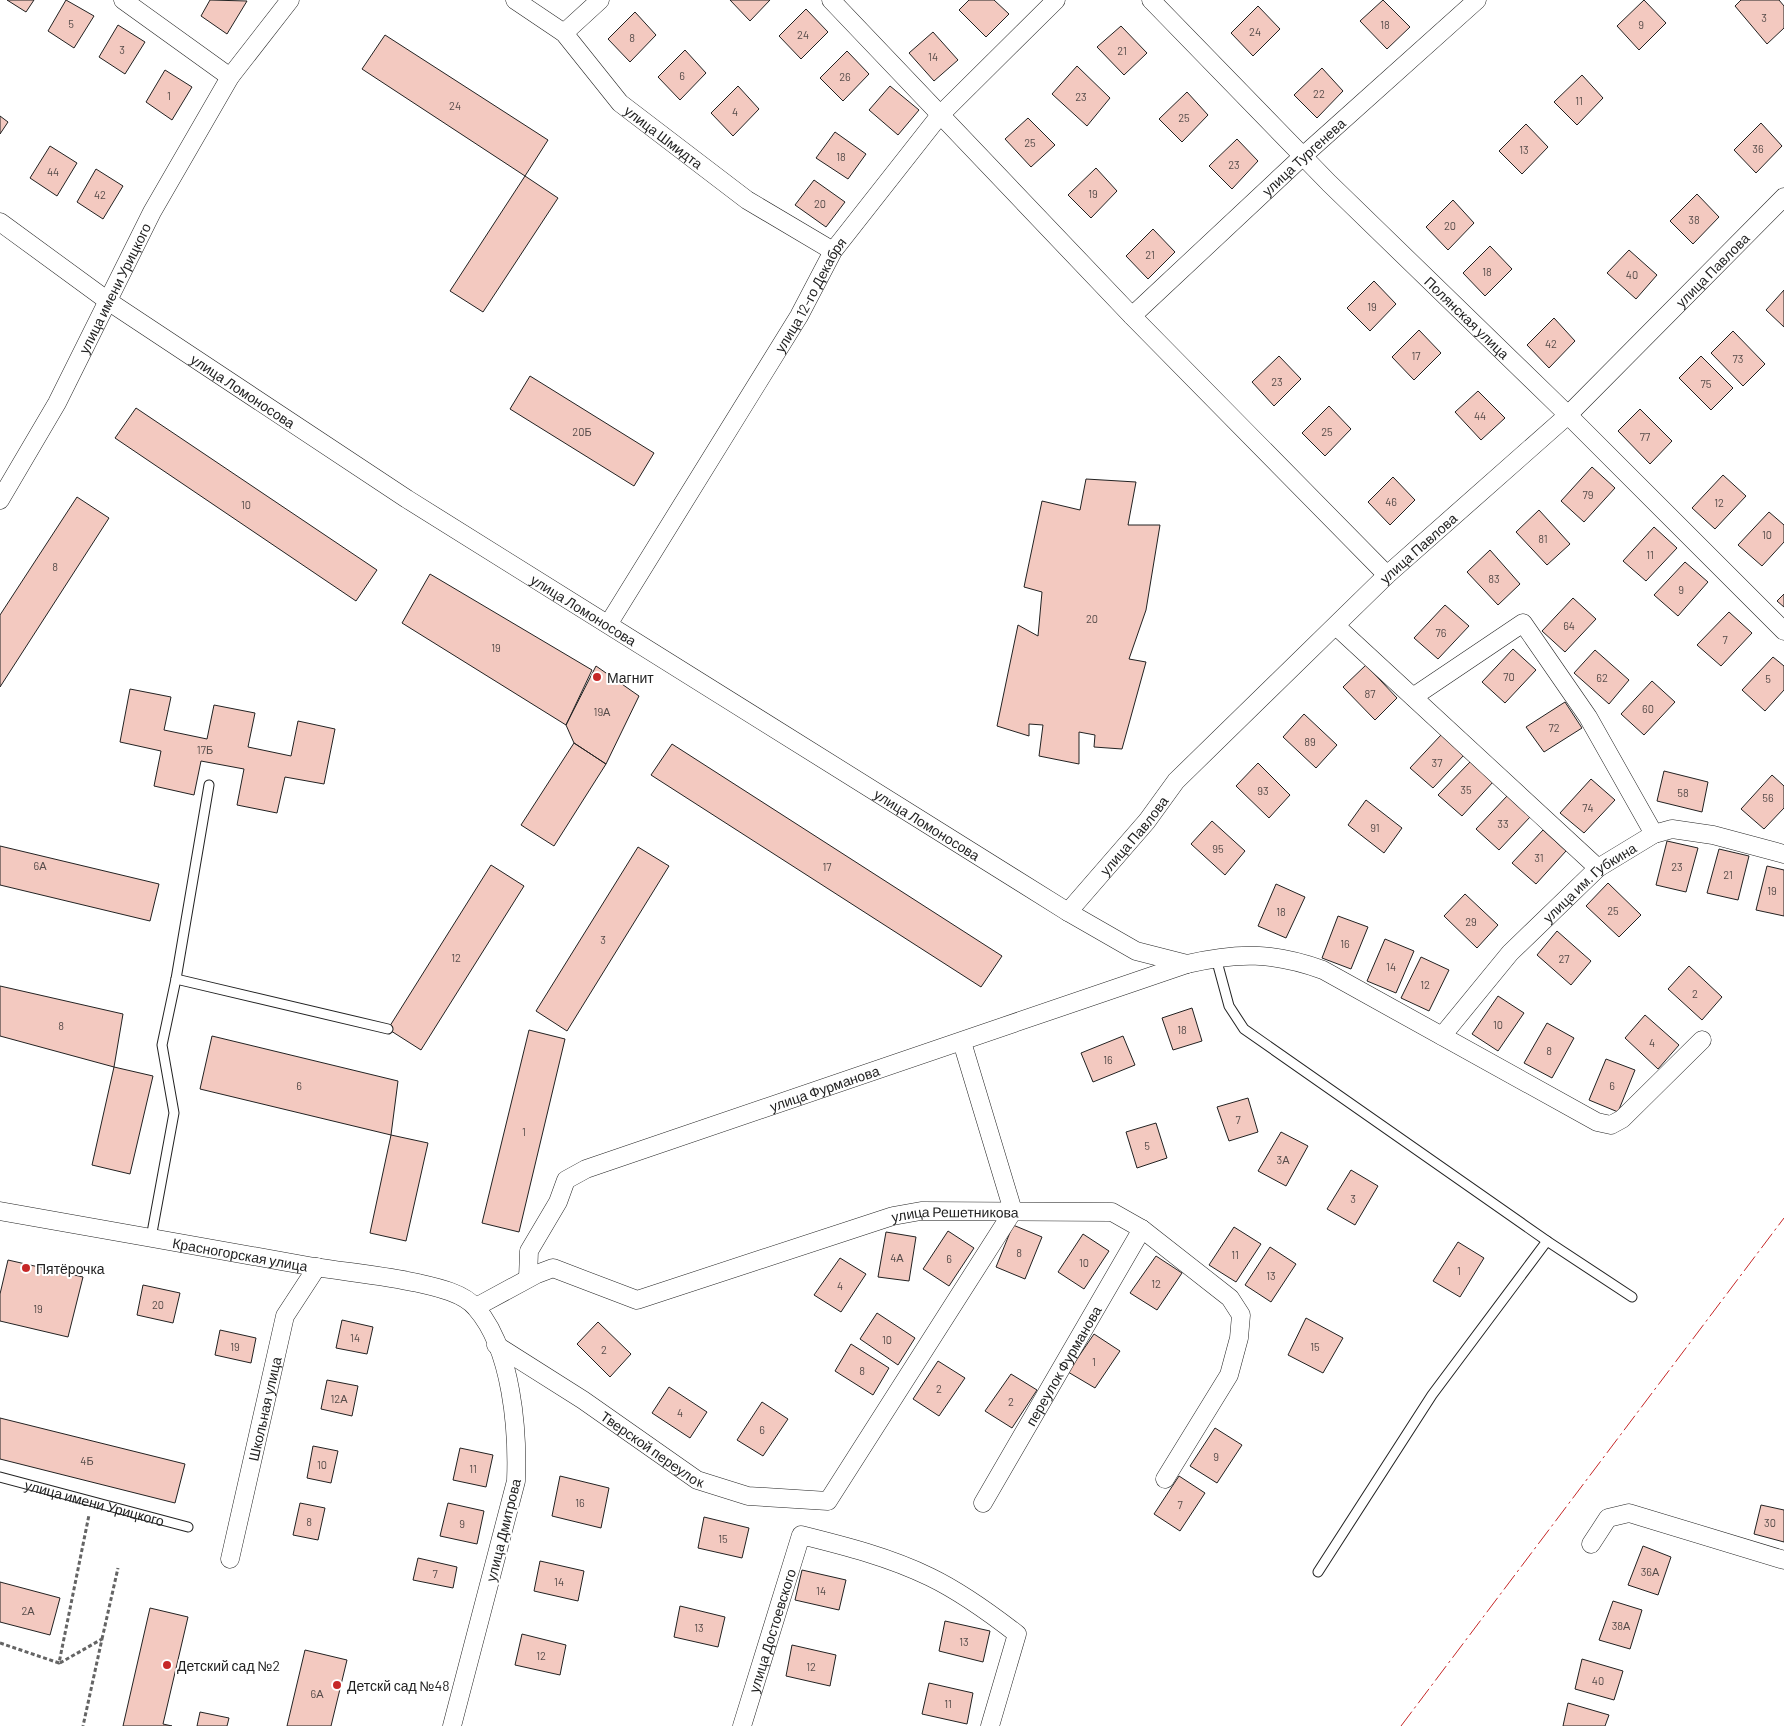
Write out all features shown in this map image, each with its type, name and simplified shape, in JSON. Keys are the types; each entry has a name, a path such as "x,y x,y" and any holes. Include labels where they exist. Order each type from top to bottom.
{"street":[{"path":"123,0 230,77"},
{"name":"улица имени Урицкого","path":"0,500 57,403 152,212 230,77 290,0"},
{"name":"улица Шмидта","path":"515,0 564,33 620,103 748,200 833,251"},
{"path":"564,33 600,0"},
{"path":"831,0 1132,316 1387,575"},
{"name":"улица 12-го Декабря","path":"609,623 799,316 833,251 940,115 1056,0"},
{"name":"Полянская улица","path":"1151,0 1303,156 1568,415 1784,631"},
{"name":"улица Тургенева","path":"1132,316 1303,156 1477,0"},
{"name":"улица Павлова","path":"1068,912 1147,821 1176,781 1387,575 1568,415 1784,197"},
{"name":"улица Ломоносова","path":"0,222 108,301 407,499 609,623 1068,912 1136,951 1187,964"},
{"path":"1413,697 1523,623 1588,717 1654,834"},
{"path":"1336,626 1598,868"},
{"name":"улица им. Губкина","path":"1442,1036 1510,953 1598,868 1654,834 1672,829 1713,835 1784,854"},
{"name":"улица Фурманова","path":"528,1278 529,1251 558,1202 566,1180 586,1169 1187,964 1216,958 1262,956 1291,959 1323,970 1596,1122 1611,1125 1622,1119 1702,1040"},
{"path":"962,1042 1013,1211"},
{"name":"улица Решетникова","path":"476,1307 528,1278 553,1268 637,1300 893,1216 921,1210 1112,1212 1142,1229 1230,1298 1242,1315 1239,1338 1229,1375 1165,1479"},
{"name":"Красногорская улица","path":"0,1211 418,1283 457,1295 476,1307"},
{"name":"Тверской переулок","path":"496,1345 583,1400 697,1480 748,1496 828,1501 1013,1211"},
{"name":"переулок Фурманова","path":"983,1503 1142,1229"},
{"name":"Школьная улица","path":"230,1559 285,1316 317,1267"},
{"name":"улица Дмитрова","path":"452,1726 516,1481 518,1445 510,1383 496,1345 476,1307"},
{"path":"1591,1544 1608,1518 1629,1513 1784,1560"},
{"name":"улица Достоевского","path":"742,1726 801,1535 855,1548 929,1577 987,1610 1017,1634 990,1726"}],"lane":[{"path":"151,1238 174,1113 162,1045 176,979 209,785"},
{"path":"1216,958 1229,1006 1244,1029 1547,1241 1632,1297"},
{"path":"176,979 388,1029"},
{"path":"1318,1572 1432,1395 1547,1241"},
{"name":"улица имени Урицкого","path":"0,1477 188,1527"}],"path":[{"path":"60,1663 92,1500"},
{"path":"83,1726 118,1568"},
{"path":"0,1643 60,1663 102,1639"}],"building":[{"path":"7,0 34,0 26,12"},
{"path":"66,0 94,16 74,48 48,31"},
{"path":"210,0 247,1 227,34 201,16"},
{"path":"730,0 770,0 750,21"},
{"path":"969,0 994,0 1009,14 986,37 959,10"},
{"path":"1383,0 1410,27 1387,49 1360,21"},
{"path":"1644,0 1666,23 1639,50 1617,26"},
{"path":"1741,0 1779,0 1784,6 1784,28 1767,44 1735,6"},
{"path":"1258,6 1280,29 1253,56 1231,33"},
{"path":"806,9 828,32 801,59 779,36"},
{"path":"635,12 656,35 630,62 608,39"},
{"path":"118,25 145,42 125,74 99,57"},
{"path":"1121,26 1147,53 1124,75 1097,47"},
{"path":"933,32 958,60 934,81 909,53"},
{"path":"385,35 548,140 525,176 362,69"},
{"path":"685,50 706,73 680,100 658,77"},
{"path":"847,51 869,74 843,101 820,78"},
{"path":"1077,66 1110,98 1087,126 1052,94"},
{"path":"1322,68 1343,91 1317,118 1294,95"},
{"path":"165,70 192,87 172,120 146,102"},
{"path":"1582,75 1603,98 1577,125 1554,102"},
{"path":"738,86 759,109 733,136 711,113"},
{"path":"890,86 919,110 898,135 869,110"},
{"path":"1187,92 1208,115 1182,142 1159,119"},
{"path":"0,116 8,122 0,134"},
{"path":"1028,118 1055,145 1031,167 1005,139"},
{"path":"1761,123 1782,146 1756,173 1734,150"},
{"path":"1526,124 1548,147 1522,174 1499,151"},
{"path":"835,132 866,154 848,179 816,158"},
{"path":"1237,139 1258,161 1232,189 1209,166"},
{"path":"50,146 77,163 57,196 30,178"},
{"path":"1096,168 1117,191 1091,218 1068,195"},
{"path":"96,169 123,186 103,219 77,202"},
{"path":"525,176 558,198 483,312 450,291"},
{"path":"814,180 845,202 826,227 795,205"},
{"path":"1697,194 1719,217 1693,244 1670,221"},
{"path":"1453,200 1474,223 1448,250 1426,227"},
{"path":"1153,229 1175,252 1148,279 1126,256"},
{"path":"1490,246 1512,269 1485,296 1463,273"},
{"path":"1629,250 1657,275 1636,299 1607,273"},
{"path":"1374,281 1396,304 1370,331 1347,308"},
{"path":"1784,290 1784,327 1766,310"},
{"path":"1554,318 1575,341 1549,368 1527,345"},
{"path":"1419,330 1441,353 1414,380 1392,357"},
{"path":"1733,331 1765,364 1743,386 1711,353"},
{"path":"1279,356 1301,379 1274,406 1252,382"},
{"path":"1701,356 1733,388 1711,410 1679,378"},
{"path":"530,376 654,453 634,486 510,409"},
{"path":"1478,391 1505,418 1481,440 1455,412"},
{"path":"1329,406 1351,429 1325,456 1302,433"},
{"path":"136,408 377,570 356,601 115,438"},
{"path":"1640,409 1672,441 1650,464 1618,431"},
{"path":"1592,467 1615,488 1584,522 1561,501"},
{"path":"1723,475 1746,496 1715,529 1692,508"},
{"path":"1393,477 1415,500 1390,525 1368,502"},
{"path":"1086,479 1136,482 1128,525 1160,525 1146,610 1129,659 1146,662 1122,749 1094,747 1095,735 1079,732 1079,764 1039,756 1043,725 1029,724 1029,736 997,726 1018,625 1038,636 1042,592 1024,587 1042,501 1080,510"},
{"path":"77,497 109,518 0,687 0,615"},
{"path":"1539,510 1570,544 1547,565 1516,532"},
{"path":"1769,512 1784,525 1784,542 1762,566 1738,545"},
{"path":"1654,527 1677,548 1646,581 1623,561"},
{"path":"1490,550 1520,584 1498,605 1467,572"},
{"path":"1685,562 1708,582 1678,616 1654,595"},
{"path":"430,574 592,670 566,725 402,623"},
{"path":"1784,594 1784,607 1777,601"},
{"path":"1573,598 1596,619 1565,652 1542,631"},
{"path":"1445,605 1469,626 1438,659 1414,638"},
{"path":"1729,612 1752,633 1721,666 1697,645"},
{"path":"1513,649 1536,670 1505,703 1482,682"},
{"path":"1595,650 1629,680 1609,704 1574,673"},
{"path":"1773,657 1784,666 1784,690 1765,711 1742,690"},
{"path":"1366,665 1397,698 1375,720 1343,687"},
{"path":"596,666 639,696 606,764 574,743 566,725"},
{"path":"1652,681 1675,702 1644,735 1621,714"},
{"path":"130,689 171,697 164,730 207,739 214,705 255,713 248,747 291,756 298,721 335,729 324,784 285,777 277,813 237,805 244,769 201,761 194,795 154,786 161,751 120,742"},
{"path":"1565,702 1582,728 1544,752 1526,727"},
{"path":"1304,714 1337,745 1316,768 1283,737"},
{"path":"1441,735 1464,755 1433,788 1410,768"},
{"path":"574,743 606,764 554,846 521,825"},
{"path":"672,744 1002,956 981,987 651,775"},
{"path":"1470,762 1493,782 1462,816 1438,795"},
{"path":"1258,763 1290,795 1269,818 1236,786"},
{"path":"1664,771 1708,782 1702,812 1657,801"},
{"path":"1772,775 1784,786 1784,808 1764,829 1741,809"},
{"path":"1591,779 1615,800 1584,833 1560,813"},
{"path":"1507,796 1530,817 1499,850 1476,829"},
{"path":"1366,800 1402,828 1384,853 1348,825"},
{"path":"1212,821 1245,851 1225,875 1191,844"},
{"path":"1543,830 1566,851 1536,884 1512,863"},
{"path":"1667,841 1698,848 1686,892 1656,885"},
{"path":"0,846 159,884 150,921 0,885"},
{"path":"638,847 669,866 567,1031 536,1011"},
{"path":"1719,849 1749,856 1738,900 1707,893"},
{"path":"491,865 524,886 421,1050 388,1029"},
{"path":"1767,866 1784,870 1784,916 1756,910"},
{"path":"1608,883 1641,915 1619,937 1586,906"},
{"path":"1276,884 1305,897 1286,938 1258,926"},
{"path":"1465,894 1498,925 1477,948 1444,916"},
{"path":"1338,916 1368,927 1351,969 1322,958"},
{"path":"1557,931 1591,961 1571,985 1537,955"},
{"path":"1385,939 1414,951 1396,993 1367,981"},
{"path":"1421,957 1449,970 1429,1011 1401,998"},
{"path":"1689,966 1722,997 1702,1020 1668,989"},
{"path":"0,986 123,1014 114,1067 0,1036"},
{"path":"1498,996 1524,1013 1498,1051 1472,1034"},
{"path":"1192,1008 1202,1041 1173,1050 1162,1018"},
{"path":"1645,1015 1679,1045 1658,1069 1625,1038"},
{"path":"1547,1023 1574,1038 1552,1078 1524,1063"},
{"path":"529,1030 565,1039 519,1232 482,1223"},
{"path":"212,1036 398,1081 391,1135 200,1089"},
{"path":"1123,1036 1135,1065 1093,1082 1081,1053"},
{"path":"1606,1059 1635,1070 1618,1112 1589,1100"},
{"path":"114,1067 153,1076 130,1174 92,1165"},
{"path":"1248,1098 1258,1132 1229,1141 1217,1107"},
{"path":"1156,1123 1167,1158 1137,1168 1126,1132"},
{"path":"1281,1132 1308,1146 1286,1186 1258,1171"},
{"path":"391,1135 428,1143 406,1241 370,1233"},
{"path":"1351,1170 1378,1186 1355,1225 1327,1209"},
{"path":"1013,1225 1042,1237 1025,1279 996,1267"},
{"path":"1234,1227 1261,1244 1236,1282 1209,1265"},
{"path":"948,1231 974,1248 949,1286 923,1269"},
{"path":"886,1232 916,1237 909,1281 878,1277"},
{"path":"1083,1234 1109,1251 1084,1289 1058,1272"},
{"path":"1458,1242 1484,1258 1460,1297 1433,1281"},
{"path":"1270,1247 1296,1264 1271,1302 1245,1285"},
{"path":"1156,1256 1182,1273 1157,1310 1130,1293"},
{"path":"840,1258 866,1274 841,1312 814,1295"},
{"path":"8,1260 83,1277 68,1337 0,1321 0,1294"},
{"path":"143,1285 180,1293 173,1323 137,1315"},
{"path":"877,1313 915,1338 898,1365 860,1339"},
{"path":"1306,1318 1343,1338 1323,1373 1288,1355"},
{"path":"342,1320 373,1327 367,1354 336,1348"},
{"path":"598,1322 631,1354 610,1377 577,1344"},
{"path":"220,1330 256,1338 251,1363 215,1355"},
{"path":"1094,1334 1120,1351 1095,1388 1068,1372"},
{"path":"851,1344 889,1368 873,1395 835,1371"},
{"path":"938,1361 965,1378 939,1416 913,1399"},
{"path":"1011,1374 1037,1390 1012,1428 985,1411"},
{"path":"327,1380 358,1386 352,1416 321,1409"},
{"path":"669,1387 707,1412 690,1438 652,1413"},
{"path":"762,1402 788,1419 763,1456 737,1440"},
{"path":"0,1418 185,1464 175,1503 0,1459"},
{"path":"1215,1428 1242,1445 1217,1483 1190,1466"},
{"path":"313,1446 338,1451 331,1483 307,1478"},
{"path":"460,1448 493,1455 486,1487 453,1480"},
{"path":"560,1476 609,1488 601,1528 552,1516"},
{"path":"1179,1476 1205,1493 1180,1531 1154,1514"},
{"path":"300,1503 325,1508 318,1540 293,1535"},
{"path":"448,1503 484,1511 477,1544 440,1536"},
{"path":"1761,1505 1784,1510 1784,1542 1754,1534"},
{"path":"704,1517 749,1528 742,1558 698,1548"},
{"path":"1643,1546 1671,1557 1658,1595 1628,1585"},
{"path":"418,1558 457,1567 453,1588 413,1580"},
{"path":"540,1561 584,1571 578,1601 534,1591"},
{"path":"802,1570 846,1580 839,1610 795,1600"},
{"path":"0,1582 60,1598 50,1635 0,1622"},
{"path":"1613,1601 1642,1610 1630,1649 1599,1640"},
{"path":"680,1606 725,1617 718,1647 674,1637"},
{"path":"150,1608 188,1617 163,1724 172,1726 123,1726"},
{"path":"945,1621 990,1631 983,1662 939,1651"},
{"path":"522,1634 566,1645 560,1675 515,1665"},
{"path":"792,1645 836,1655 830,1686 786,1676"},
{"path":"305,1650 347,1660 331,1726 287,1726"},
{"path":"1582,1659 1623,1671 1614,1700 1575,1689"},
{"path":"929,1683 973,1693 967,1724 922,1714"},
{"path":"1568,1703 1609,1715 1605,1726 1563,1726"},
{"path":"200,1712 229,1718 227,1726 197,1726"}],"power":[{"path":"1401,1726 1784,1218"}],"place":[{"name":"Магнит","path":"597,677"},
{"name":"Пятёрочка","path":"26,1268"},
{"name":"Детский сад №2","path":"167,1665"},
{"name":"Детскй сад №48","path":"337,1685"}]}
